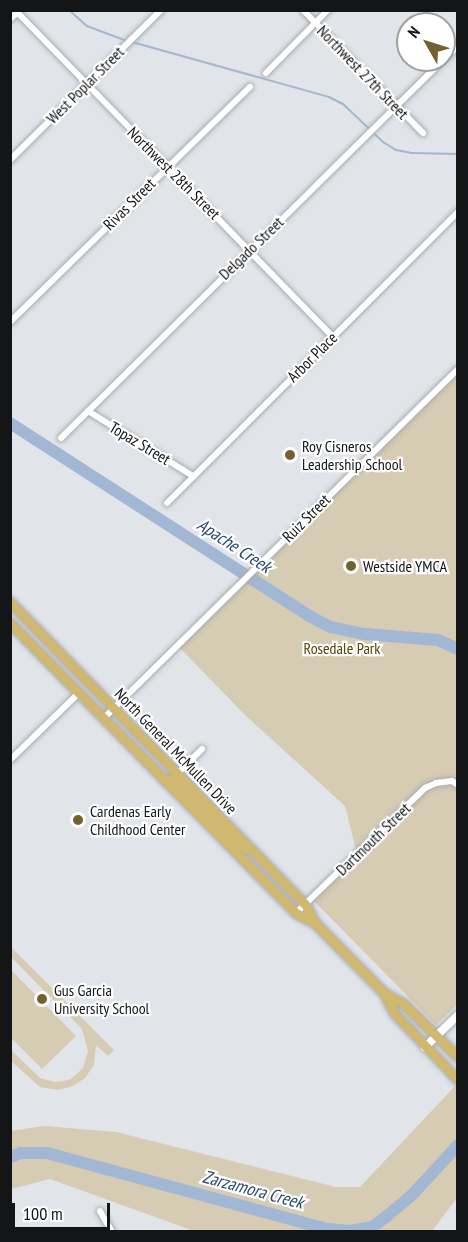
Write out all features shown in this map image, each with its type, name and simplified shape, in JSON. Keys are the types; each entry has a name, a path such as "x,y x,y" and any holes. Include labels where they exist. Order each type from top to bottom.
{"main road":[{"name":"North General McMullen Drive","path":"10,602 305,904 315,924"},
{"name":"North General McMullen Drive","path":"10,623 296,913 315,924 384,993 404,1004 458,1057"},
{"path":"164,780 172,778 236,843 255,852"},
{"name":"North General McMullen Drive","path":"384,993 394,1013 458,1080"}],"street":[{"name":"West Poplar Street","path":"10,160 161,10"},
{"name":"Northwest 27th Street","path":"303,10 423,133"},
{"path":"266,73 328,10"},
{"path":"10,19 17,11"},
{"name":"Northwest 28th Street","path":"17,11 332,336"},
{"name":"Delgado Street","path":"61,438 249,250 432,72"},
{"name":"Rivas Street","path":"10,322 250,87"},
{"name":"Arbor Place","path":"167,503 458,212"},
{"name":"Ruiz Street","path":"104,718 458,369"},
{"name":"Topaz Street","path":"87,411 193,476"},
{"path":"10,760 79,693"},
{"path":"178,773 202,748"},
{"name":"Dartmouth Street","path":"296,913 425,788 436,783 452,781 458,785"},
{"path":"425,1047 458,1015"},
{"path":"100,1212 112,1232"}],"green space":[{"name":"Rosedale Park","path":"457,374 458,1004 436,1025 309,896 356,850 345,806 245,715 180,648"},
{"path":"11,947 114,1050 108,1056 96,1045 94,1065 85,1078 73,1086 58,1090 40,1087 11,1061 11,1050 40,1078 55,1082 64,1081 71,1079 83,1068 88,1051 82,1029 11,957"},
{"path":"10,969 76,1036 42,1069 11,1038"},
{"path":"457,1084 457,1198 432,1231 194,1231 50,1179 11,1189 11,1131 44,1126 116,1132 336,1187 360,1187"}],"waterway":[{"path":"69,10 87,26 127,41"},
{"path":"132,42 329,97 343,104 383,142 396,150 412,153 458,154"},
{"name":"Apache Creek","path":"10,423 309,616 331,627 365,634 438,640 458,649"},
{"name":"Zarzamora Creek","path":"10,1157 21,1153 47,1153 327,1229 350,1231 372,1227 387,1216 411,1196 458,1145"}],"place":[{"name":"Roy Cisneros Leadership School","path":"290,455"},
{"name":"Westside YMCA","path":"351,566"},
{"name":"Cardenas Early Childhood Center","path":"78,820"},
{"name":"Gus Garcia University School","path":"42,999"}]}
